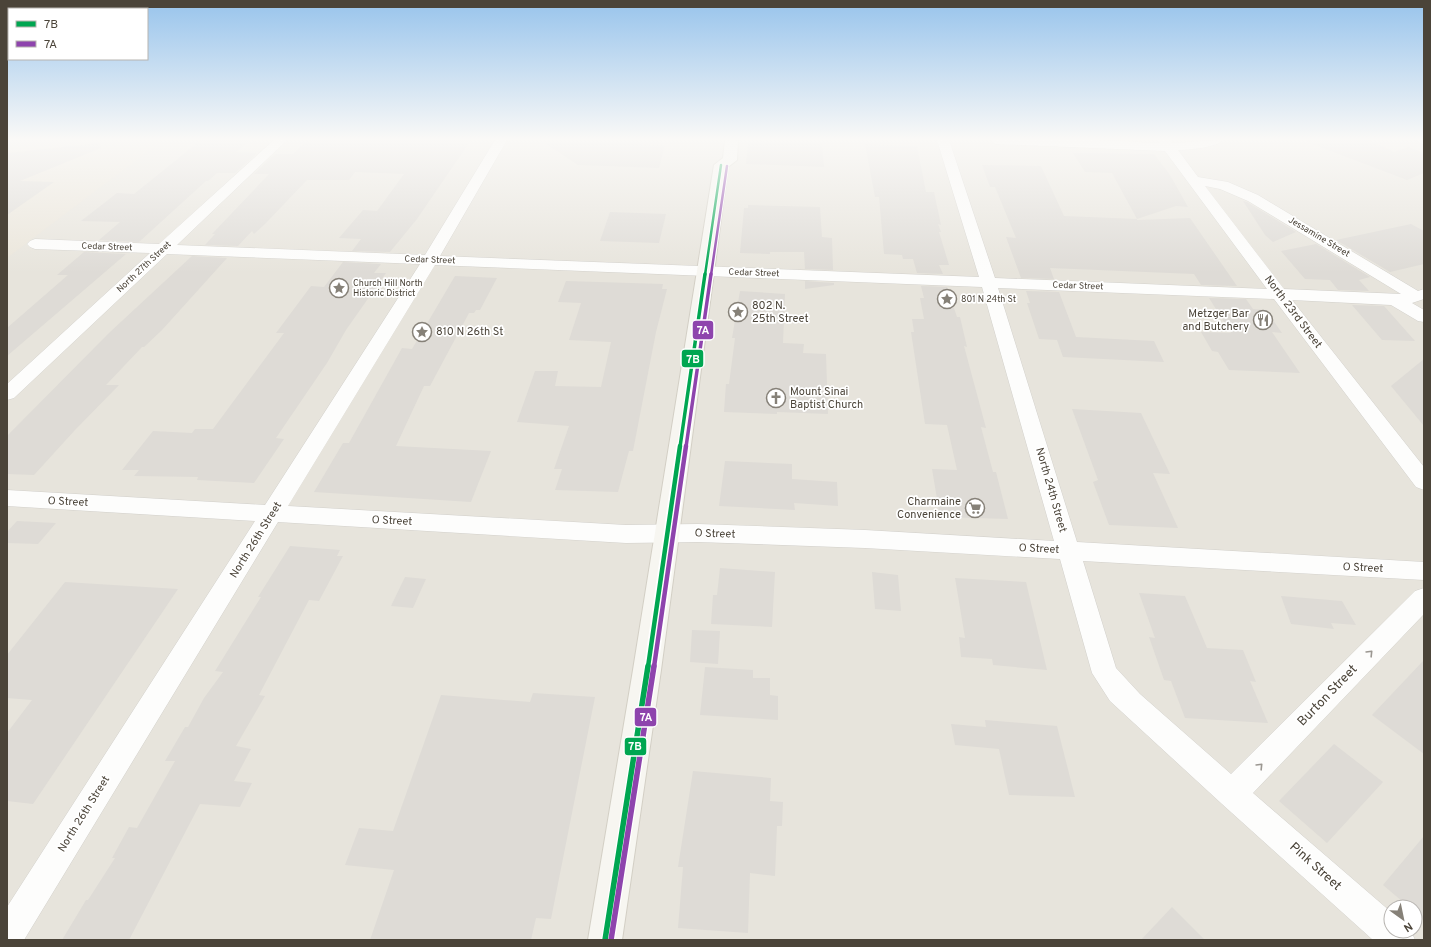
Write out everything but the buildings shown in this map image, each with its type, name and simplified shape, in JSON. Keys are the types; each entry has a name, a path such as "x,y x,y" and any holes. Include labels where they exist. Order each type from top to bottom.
{"main road":[{"path":"605,940 647,670 705,271 715,184"}],"street":[{"name":"North 27th Street","path":"7,394 233,184"},
{"name":"North 26th Street","path":"7,937 430,260 475,184"},
{"name":"North 24th Street","path":"957,184 989,282 1105,673 1119,692 1130,703 1232,794"},
{"name":"North 23rd Street","path":"1196,184 1424,482"},
{"name":"Jessamine Street","path":"1218,184 1253,198 1420,295"},
{"name":"Cedar Street","path":"35,244 989,282 1394,300 1420,295"},
{"path":"1394,300 1424,317"},
{"name":"O Street","path":"7,498 626,534 698,533 865,539 1424,571"},
{"name":"Burton Street","path":"1232,794 1424,598"},
{"name":"Pink Street","path":"1232,794 1398,940"}],"shaded area":[{"path":"7,184 1424,184 1424,940 7,940"},
{"path":"7,184 105,184 7,258"}],"transit line":[{"name":"7B","path":"605,940 647,670 718,184"},
{"name":"7A","path":"611,940 653,671 724,184"}],"place":[{"name":"Church Hill North Historic District","path":"339,288"},
{"name":"801 N 24th St","path":"947,299"},
{"name":"802 N. 25th Street","path":"738,312"},
{"name":"Metzger Bar and Butchery","path":"1263,320"},
{"name":"810 N 26th St","path":"422,332"},
{"name":"Mount Sinai Baptist Church","path":"776,398"},
{"name":"Charmaine Convenience","path":"975,508"}]}
